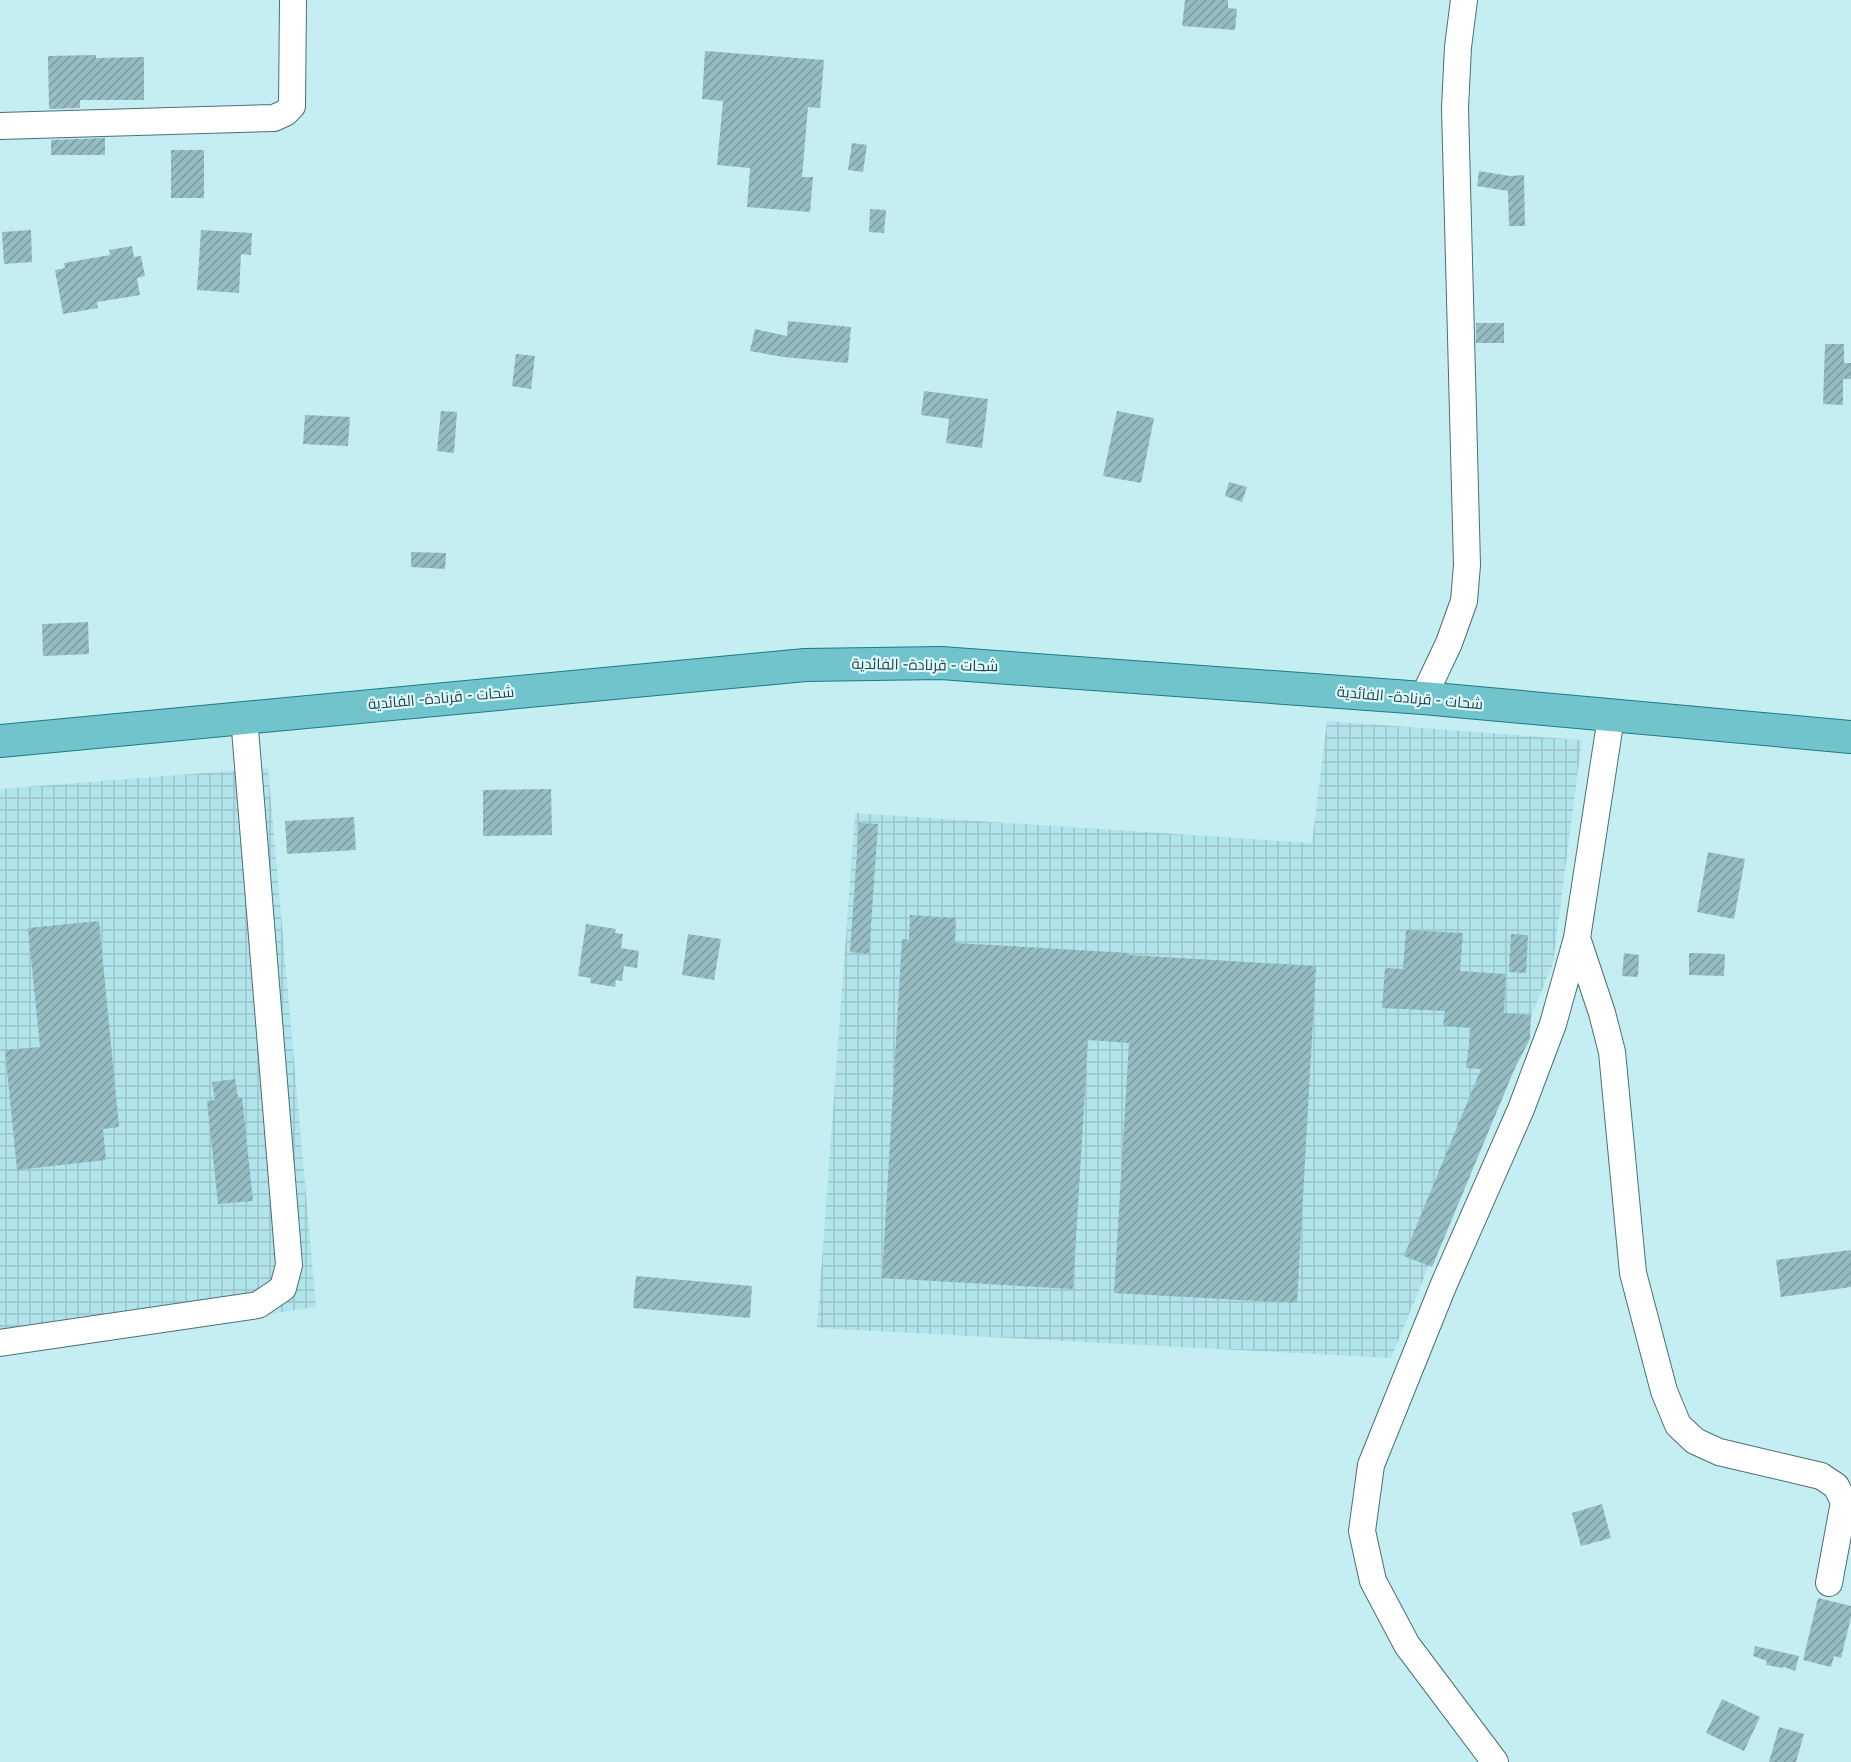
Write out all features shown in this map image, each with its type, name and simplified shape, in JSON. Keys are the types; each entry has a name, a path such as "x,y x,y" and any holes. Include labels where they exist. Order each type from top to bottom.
{"main road":[{"name":"شحات - قرنادة- الفائدية","path":"0,741 805,664 941,663 1423,698 1611,717 1851,737"}],"street":[{"path":"0,126 274,118 285,113 292,106 293,0"},
{"path":"1423,698 1449,643 1464,601 1467,565 1455,108 1458,47 1464,0"},
{"path":"0,1343 258,1305 283,1288 289,1265 244,717"},
{"path":"1495,1762 1407,1645 1372,1581 1362,1531 1371,1465 1444,1284 1521,1109 1553,1024 1577,938 1611,717"},
{"path":"1577,938 1602,1013 1612,1052 1634,1273 1664,1391 1678,1425 1695,1441 1719,1452 1821,1476 1836,1486 1844,1502 1829,1583"}],"shaded area":[{"path":"1327,721 1582,740 1553,963 1391,1358 817,1328 855,813 1312,843"},
{"path":"268,768 316,1307 0,1354 0,789"}],"building":[{"path":"1185,0 1228,0 1228,8 1237,9 1235,30 1182,26"},
{"path":"705,51 824,60 820,108 808,107 802,177 813,177 810,212 747,207 750,168 717,165 723,101 702,99"},
{"path":"96,55 96,58 144,57 144,100 80,100 80,108 49,109 48,56"},
{"path":"105,138 105,155 51,155 51,140"},
{"path":"852,143 867,145 863,172 848,170"},
{"path":"171,150 204,150 204,198 171,198"},
{"path":"1479,171 1510,176 1524,175 1525,226 1509,226 1508,191 1477,186"},
{"path":"870,209 886,210 884,233 869,232"},
{"path":"31,230 32,262 4,264 2,232"},
{"path":"201,230 252,233 251,255 241,254 239,293 197,290"},
{"path":"132,246 134,257 141,256 145,276 137,278 140,295 97,302 98,308 63,314 55,270 65,268 64,263 110,255 109,250"},
{"path":"788,321 851,327 848,363 783,357 750,351 755,329 787,336"},
{"path":"1476,323 1504,323 1504,343 1476,343"},
{"path":"1825,344 1844,344 1844,363 1851,363 1851,379 1843,379 1843,405 1823,404"},
{"path":"516,354 535,356 531,389 512,386"},
{"path":"924,391 988,399 982,448 946,443 949,419 921,415"},
{"path":"441,411 457,412 454,453 437,451"},
{"path":"1117,411 1154,418 1141,483 1103,476"},
{"path":"305,415 350,417 348,446 303,444"},
{"path":"1229,482 1247,487 1242,502 1225,496"},
{"path":"411,552 446,553 445,569 411,567"},
{"path":"88,622 89,654 43,656 42,624"},
{"path":"551,789 552,835 483,836 483,790"},
{"path":"354,817 356,850 287,854 285,821"},
{"path":"859,823 878,824 869,954 850,952"},
{"path":"1708,852 1745,859 1734,919 1697,912"},
{"path":"910,915 956,918 955,943 1316,966 1297,1303 1114,1293 1129,1043 1088,1040 1073,1289 882,1278 902,939 909,940"},
{"path":"99,921 119,1127 103,1129 106,1160 17,1170 5,1050 40,1047 28,928"},
{"path":"586,924 616,929 615,933 623,934 621,948 639,951 637,968 624,966 622,981 616,980 615,987 590,983 591,978 578,976"},
{"path":"1406,930 1463,933 1460,971 1506,974 1504,1013 1531,1015 1530,1039 1515,1068 1432,1267 1404,1256 1481,1069 1466,1068 1471,1028 1443,1026 1445,1011 1382,1008 1385,968 1403,969"},
{"path":"688,934 721,939 714,980 682,975"},
{"path":"1511,934 1528,935 1526,973 1509,972"},
{"path":"1624,953 1639,955 1638,977 1622,976"},
{"path":"1689,953 1725,954 1724,976 1689,975"},
{"path":"235,1079 238,1097 242,1097 253,1201 218,1204 207,1101 215,1100 212,1082"},
{"path":"1851,1250 1851,1287 1781,1297 1776,1260"},
{"path":"636,1276 752,1286 750,1318 633,1308"},
{"path":"1602,1504 1611,1538 1581,1546 1572,1513"},
{"path":"1818,1598 1851,1606 1851,1617 1841,1658 1834,1656 1831,1667 1803,1660"},
{"path":"1755,1646 1799,1656 1795,1671 1766,1665 1767,1661 1753,1656"},
{"path":"1722,1699 1760,1717 1744,1751 1706,1733"},
{"path":"1779,1727 1804,1734 1796,1762 1769,1762"}]}
